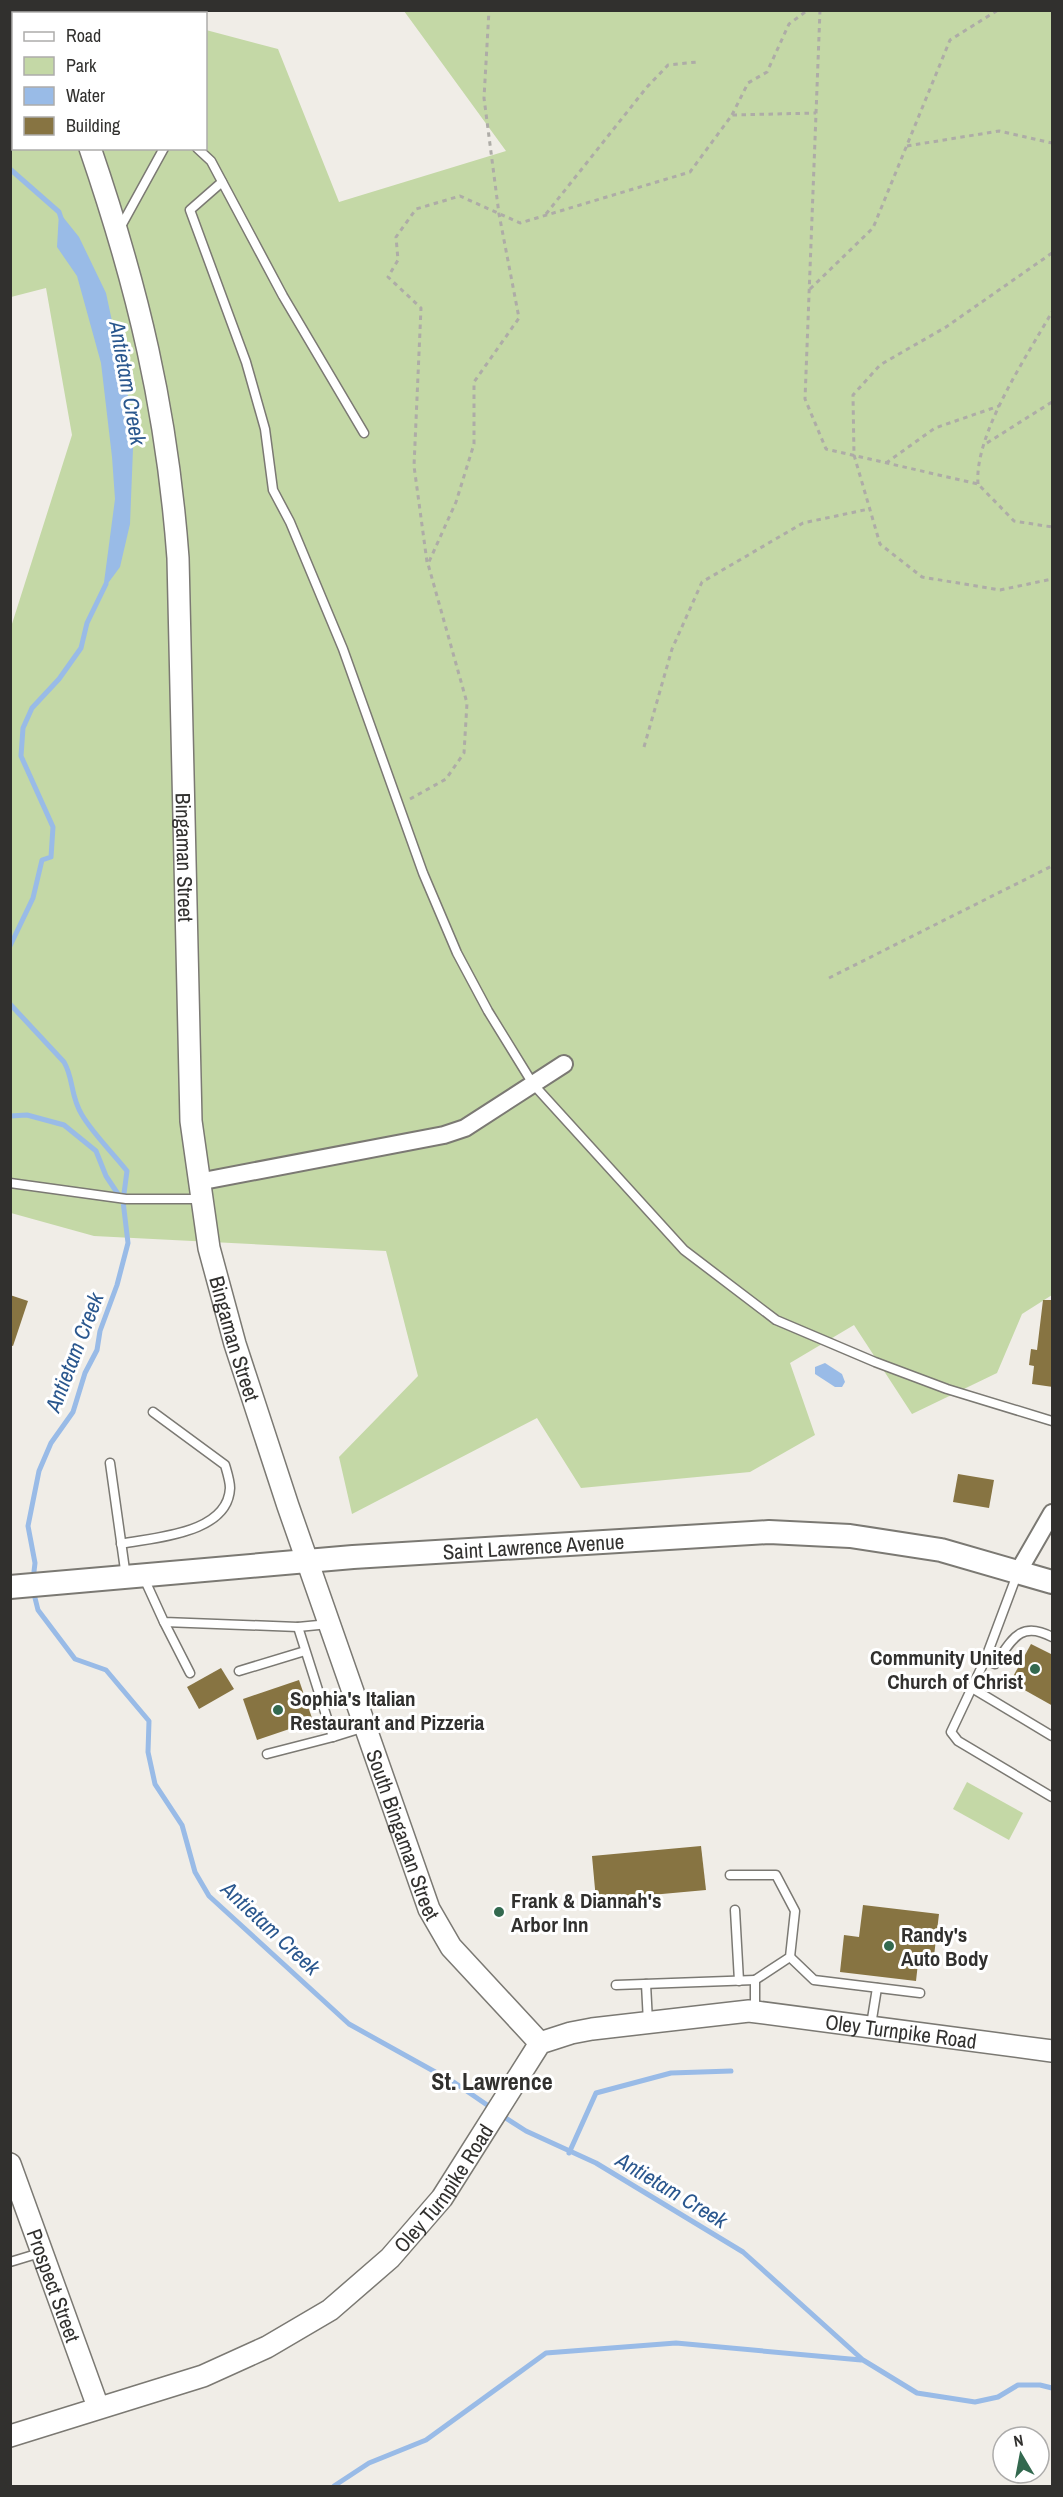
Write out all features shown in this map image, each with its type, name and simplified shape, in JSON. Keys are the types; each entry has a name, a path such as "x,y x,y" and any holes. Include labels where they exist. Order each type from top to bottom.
{"main road":[{"name":"Saint Lawrence Avenue","path":"10,1587 309,1561 648,1537 769,1532 890,1541 966,1556 1053,1582"}],"street":[{"name":"Bingaman Street","path":"91,150 118,231 157,385 173,492 178,568 189,1067 199,1190 218,1287 288,1506 309,1561"},
{"path":"199,1190 444,1135 465,1128 564,1064"},
{"path":"1018,1572 1053,1513"},
{"name":"South Bingaman Street","path":"309,1561 423,1894 438,1927 475,1976 540,2043"},
{"name":"Oley Turnpike Road","path":"10,2436 220,2369 267,2347 330,2310 390,2258 413,2234 465,2165 510,2087 540,2043 570,2033 716,2014 755,2012 871,2029 1053,2051"},
{"name":"Prospect Street","path":"10,2164 98,2407"}],"lane":[{"path":"118,231 163,150"},
{"path":"199,150 211,161 283,296 364,433"},
{"path":"222,182 190,210 246,362 265,429 273,490 290,522 343,649 423,873 457,953 488,1011 533,1084 684,1250 776,1320 875,1362 947,1389 1053,1421"},
{"path":"10,1183 126,1199 199,1190"},
{"path":"121,1544 197,1528 215,1520 224,1506 230,1489 225,1465 153,1412"},
{"path":"110,1464 121,1544 134,1576 164,1622 190,1673"},
{"path":"1018,1572 985,1660 951,1732 958,1741 1053,1797"},
{"path":"164,1622 298,1627 329,1624"},
{"path":"298,1627 333,1737"},
{"path":"985,1660 995,1664 1016,1634 1028,1630 1053,1636"},
{"path":"239,1671 305,1651"},
{"path":"972,1688 1053,1737"},
{"path":"267,1754 365,1727"},
{"path":"730,1875 776,1875 795,1911 790,1957"},
{"path":"735,1910 739,1981"},
{"path":"616,1985 755,1980 790,1957"},
{"path":"790,1957 814,1980 920,1993"},
{"path":"755,1980 755,2012"},
{"path":"646,1984 648,2022"},
{"path":"871,2029 877,1988"},
{"path":"10,2262 43,2252"}],"path":[{"path":"428,564 456,502 474,444 474,382 519,318 499,214 484,98 489,10"},
{"path":"399,805 446,779 464,753 467,703 428,564 414,466 421,308 388,277 398,260 396,237 416,209 460,196 520,223 690,172 732,115 748,83 767,72 789,24 808,10"},
{"path":"820,10 805,399 826,448 978,484 1014,520 1053,527"},
{"path":"809,291 873,228 950,40 998,10"},
{"path":"545,216 647,87 668,65 697,62"},
{"path":"732,115 816,113"},
{"path":"907,146 999,131 1053,143"},
{"path":"1053,254 946,327 880,365 853,395 854,455 880,544 922,577 1000,590 1053,579"},
{"path":"978,484 977,468 999,406 1053,312"},
{"path":"985,444 1053,402"},
{"path":"886,463 935,428 999,406"},
{"path":"644,747 672,649 702,582 802,523 869,509"},
{"path":"829,978 1053,866"}],"green space":[{"path":"131,10 139,12 12,12 12,150 207,150 207,30 278,49 339,202 506,151 404,11 1052,11 1052,1295 1022,1314 997,1373 912,1414 854,1325 790,1363 815,1435 750,1472 581,1488 537,1418 352,1514 339,1457 418,1376 386,1251 94,1236 11,1213 11,627 72,435 46,288 11,297 10,11"},
{"path":"967,1782 1023,1813 1009,1840 953,1809"}],"water":[{"path":"59,212 79,237 106,293 134,424 130,524 120,567 103,590 115,499 112,457 101,363 77,276 57,247"},
{"path":"825,1363 842,1374 845,1382 842,1387 835,1387 815,1374 815,1367"}],"building":[{"path":"10,1295 28,1301 13,1346 10,1345"},
{"path":"1043,1300 1053,1300 1053,1387 1032,1384 1034,1366 1029,1365 1031,1349 1037,1350"},
{"path":"958,1474 994,1480 989,1508 953,1502"},
{"name":"Community United Church of Christ","path":"1031,1644 1053,1655 1053,1706 1010,1682"},
{"path":"221,1668 234,1689 199,1709 187,1687"},
{"name":"Sophia's Italian Restaurant and Pizzeria","path":"299,1680 313,1721 257,1740 243,1699"},
{"path":"701,1846 706,1890 596,1900 592,1856"},
{"name":"Randy's Auto Body","path":"863,1905 939,1914 934,1956 919,1954 916,1981 840,1972 844,1935 859,1937"}],"waterway":[{"name":"Antietam Creek","path":"10,169 59,212 61,218"},
{"name":"Antietam Creek","path":"10,946 33,898 42,860 51,857 53,827 21,756 23,728 32,708 59,679 81,648 87,623 106,584"},
{"name":"Antietam Creek","path":"10,1004 64,1062 82,1115 127,1171 123,1201 128,1243 117,1285 100,1331 97,1350 85,1373 73,1412 51,1443 39,1471 28,1526 35,1563 33,1580"},
{"path":"10,1116 27,1115 64,1125 96,1151 106,1176 122,1200"},
{"name":"Antietam Creek","path":"33,1590 38,1610 75,1659 106,1670 149,1721 148,1752 155,1784 182,1825 195,1872 209,1896 349,2024 455,2083 493,2109"},
{"path":"569,2153 596,2093 671,2073 731,2071"},
{"name":"Antietam Creek","path":"501,2115 526,2131 596,2163 743,2252 863,2360 917,2393 975,2402 998,2397 1018,2385 1040,2385 1052,2388"},
{"path":"334,2486 369,2463 426,2440 546,2353 676,2343 861,2360"}],"place":[{"name":"Community United Church of Christ","path":"1035,1669"},
{"name":"Sophia's Italian Restaurant and Pizzeria","path":"278,1710"},
{"name":"Frank & Diannah's Arbor Inn","path":"499,1912"},
{"name":"Randy's Auto Body","path":"889,1946"}],"district":[{"name":"St. Lawrence","path":"492,2081"}]}
